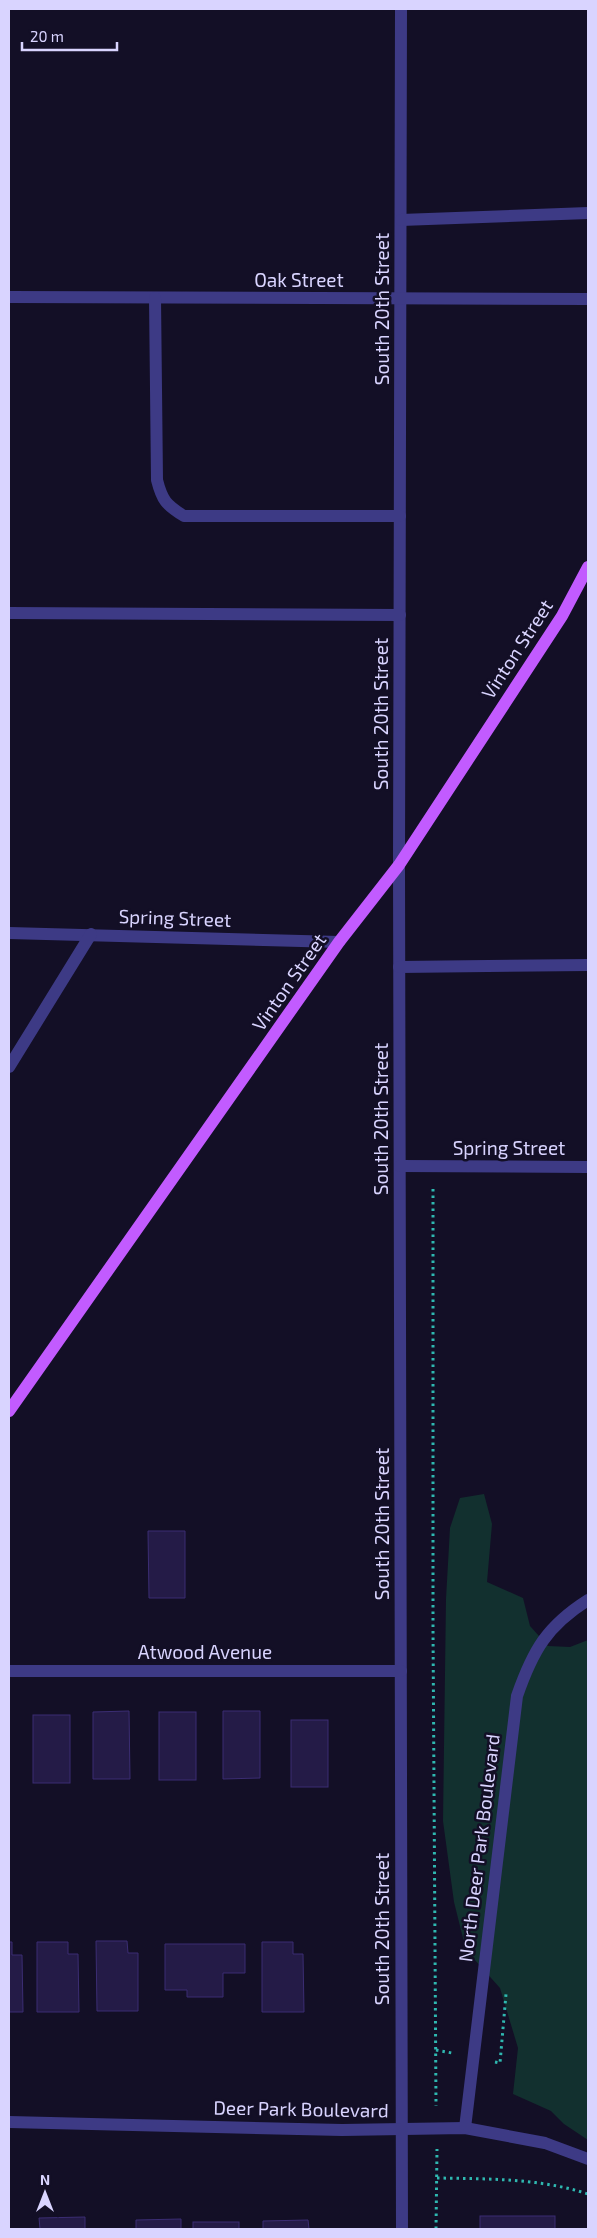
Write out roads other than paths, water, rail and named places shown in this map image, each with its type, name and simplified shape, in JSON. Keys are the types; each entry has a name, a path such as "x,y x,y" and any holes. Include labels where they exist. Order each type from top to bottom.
{"main road":[{"name":"Vinton Street","path":"9,1412 339,942 399,865 562,616 588,567"}],"street":[{"name":"South 20th Street","path":"401,9 399,967 402,2229"},
{"path":"401,220 588,213"},
{"name":"Oak Street","path":"9,297 401,300 588,299"},
{"path":"155,298 158,480 162,496 170,508 184,516 400,516"},
{"path":"9,613 400,615"},
{"name":"Spring Street","path":"9,933 339,942"},
{"path":"9,1067 91,934"},
{"path":"399,967 588,965"},
{"name":"Spring Street","path":"400,1166 588,1167"},
{"name":"North Deer Park Boulevard","path":"465,2128 516,1696 524,1674 543,1639 564,1615 588,1600"},
{"name":"Atwood Avenue","path":"9,1671 401,1671"},
{"name":"Deer Park Boulevard","path":"9,2122 342,2130 465,2128 545,2143 588,2159"}]}
